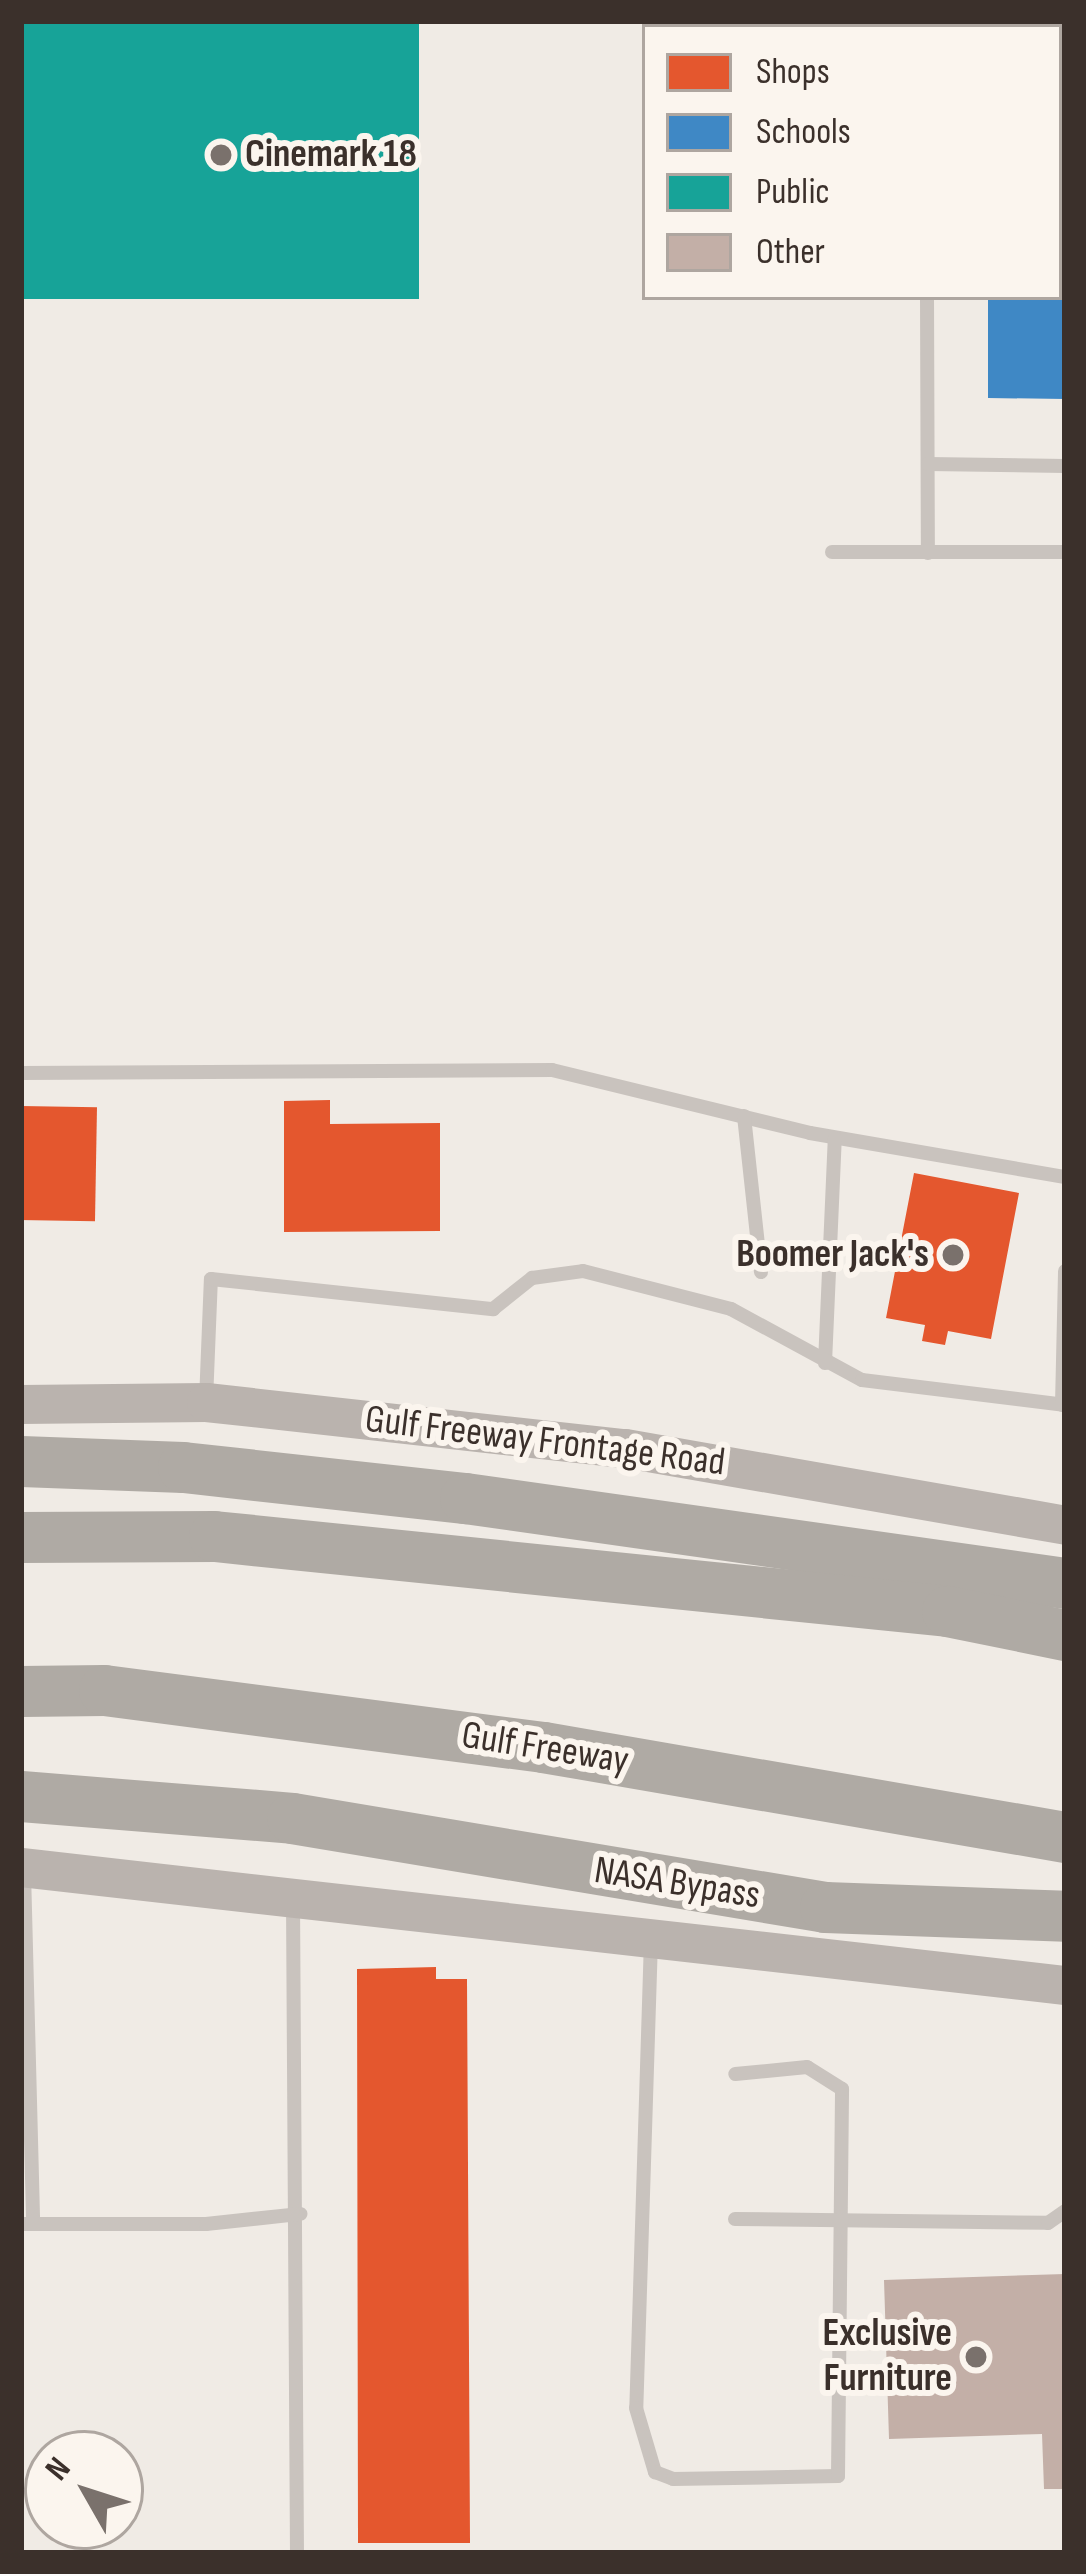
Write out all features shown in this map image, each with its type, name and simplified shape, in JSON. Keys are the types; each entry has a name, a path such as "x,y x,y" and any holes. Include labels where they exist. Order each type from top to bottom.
{"highway":[{"path":"21,1461 206,1469 835,1544 1065,1583"},
{"path":"21,1537 238,1538 947,1611 1065,1635"},
{"name":"Gulf Freeway","path":"21,1691 104,1690 544,1747 1065,1837"},
{"name":"NASA Bypass","path":"21,1796 292,1818 825,1907 1065,1916"}],"main road":[{"name":"Gulf Freeway Frontage Road","path":"21,1404 206,1402 625,1448 1065,1525"},
{"path":"22,1867 1065,1984"}],"lane":[{"path":"927,300 928,553"},
{"path":"928,464 1065,466"},
{"path":"832,552 1065,552"},
{"path":"21,1072 553,1070 835,1138 1065,1177"},
{"path":"744,1116 761,1272"},
{"path":"825,1363 835,1138"},
{"path":"206,1402 211,1279 493,1309 532,1278 584,1270 731,1309 862,1380 1063,1405 1065,1271"},
{"path":"22,1867 27,2223 206,2224 300,2214"},
{"path":"293,1896 300,2214 297,2553"},
{"path":"651,1934 635,2408 656,2472 673,2480 838,2476 842,2089 807,2067 735,2074"},
{"path":"735,2219 1048,2223 1065,2211"}],"building: Shops":[{"path":"330,1100 330,1124 440,1123 440,1231 284,1232 284,1101"},
{"path":"21,1106 97,1107 95,1221 21,1220"},
{"name":"Boomer Jack's","path":"914,1173 1019,1193 991,1339 948,1331 945,1345 922,1341 925,1325 886,1318"},
{"path":"436,1967 436,1979 467,1979 470,2543 358,2543 357,1969"}],"building: Schools":[{"path":"988,21 1065,21 1065,399 988,398 988,300 1062,300 1062,24"}],"building: Public":[{"name":"Cinemark 18","path":"21,21 419,21 419,299 21,299"}],"building: Other":[{"name":"Exclusive Furniture","path":"1065,2274 1065,2489 1044,2489 1042,2434 889,2439 884,2280"}],"place":[{"name":"Cinemark 18","path":"221,155"},
{"name":"Boomer Jack's","path":"953,1255"},
{"name":"Exclusive Furniture","path":"976,2357"}]}
